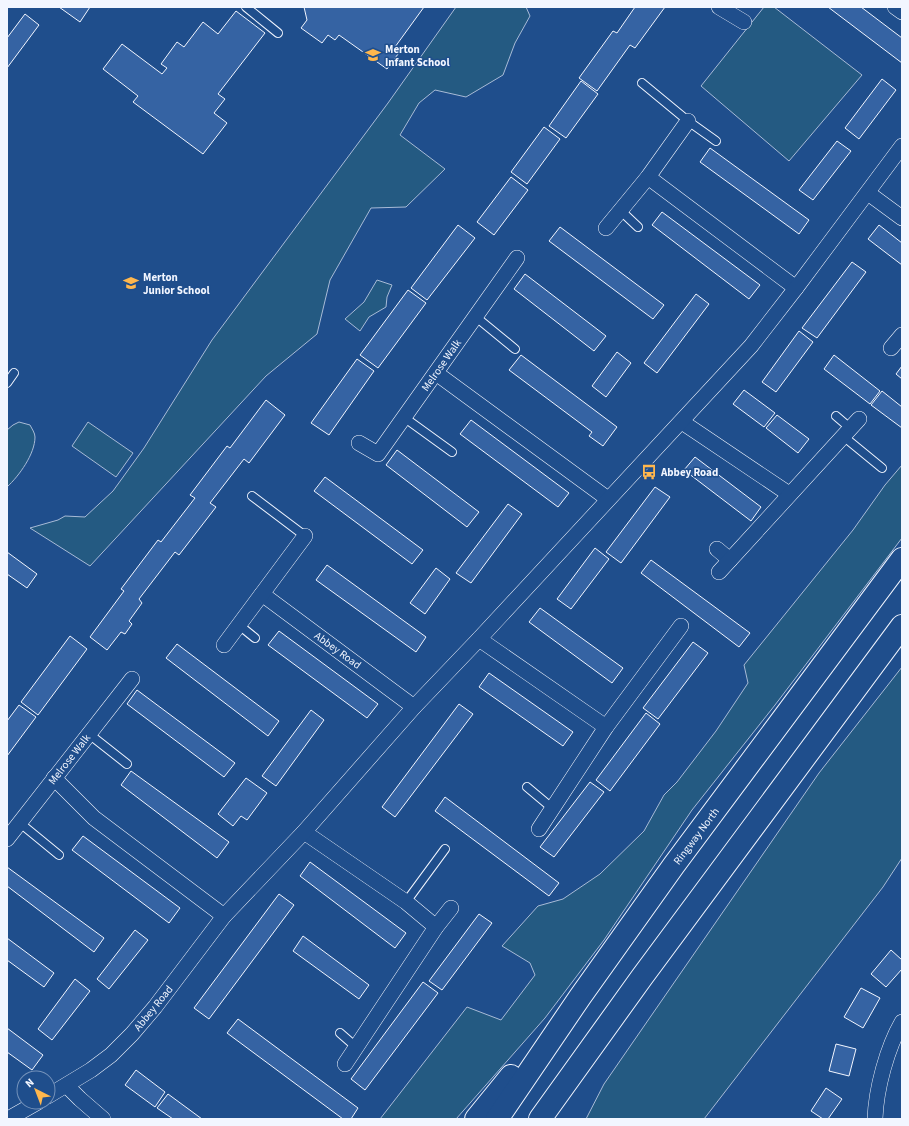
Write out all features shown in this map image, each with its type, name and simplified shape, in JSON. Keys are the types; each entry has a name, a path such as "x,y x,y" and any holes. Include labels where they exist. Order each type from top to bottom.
{"highway":[{"name":"Ringway North","path":"497,1119 580,997 674,865 902,559"},
{"path":"540,1119 768,805 902,626"},
{"path":"476,1119 580,997"},
{"path":"555,1119 598,1038"}],"street":[{"path":"895,7 902,12"},
{"path":"728,9 744,22"},
{"path":"606,228 648,177 688,121"},
{"name":"Abbey Road","path":"56,1092 111,1056 132,1034 155,1008 224,916 304,832 414,707 479,640 751,346 868,194 902,146"},
{"path":"648,177 796,288"},
{"path":"868,194 902,218"},
{"name":"Melrose Walk","path":"359,443 378,454 517,258"},
{"path":"891,348 902,335"},
{"path":"436,373 608,499"},
{"path":"682,422 790,494"},
{"path":"719,572 851,428"},
{"path":"224,646 305,536"},
{"path":"717,549 730,560"},
{"name":"Abbey Road","path":"262,594 414,707"},
{"path":"538,829 606,727 681,626"},
{"path":"479,640 606,727"},
{"name":"Melrose Walk","path":"7,839 132,679"},
{"path":"54,778 94,818 224,916"},
{"path":"304,832 406,902 436,927"},
{"path":"345,1064 436,927 451,908"},
{"path":"875,1119 882,1073 894,1036 902,1022"},
{"path":"67,1086 104,1119"},
{"path":"8,1119 24,1110"}],"lane":[{"path":"246,7 278,33"},
{"path":"642,84 688,121 716,141"},
{"path":"620,210 638,227"},
{"path":"476,317 515,349"},
{"path":"7,383 14,373"},
{"path":"836,416 851,428 882,468"},
{"path":"405,418 452,452"},
{"path":"252,496 305,536"},
{"path":"239,625 255,638"},
{"path":"89,734 126,764"},
{"path":"526,787 552,808"},
{"path":"20,823 59,855"},
{"path":"406,902 446,849"},
{"path":"340,1033 356,1047"}],"shaded area":[{"path":"456,7 526,7 530,16 515,43 503,75 466,97 435,90 419,103 400,135 445,169 406,207 371,208 330,280 317,334 266,376 90,566 30,528 58,520 65,516 85,517 113,491 144,448 212,340 388,103"},
{"path":"764,7 774,7 862,75 789,161 701,86"},
{"path":"377,280 392,285 387,297 386,307 369,317 360,331 345,319 364,302"},
{"path":"19,422 30,425 35,436 34,444 26,464 7,487 7,430"},
{"path":"88,422 133,453 116,477 72,446"},
{"path":"902,465 902,538 775,705 692,810 604,940 545,1018 456,1119 380,1119 467,1007 501,1020 535,975 530,963 502,946 538,906 563,899 600,874 644,831 664,795 677,782 716,731 748,683 744,665 853,530 885,485"},
{"path":"902,667 902,858 883,887 704,1119 586,1119 604,1084 819,773"}],"building":[{"path":"59,7 90,7 80,22"},
{"name":"Merton Infant School","path":"304,7 424,7 395,47 401,50 387,69 339,35 335,40 328,35 322,43 301,28 307,20"},
{"path":"635,7 665,7 635,48 630,45 597,91 579,78 613,31 617,33"},
{"path":"828,7 861,7 902,38 902,63"},
{"path":"236,11 265,33 218,94 225,99 214,113 227,123 203,154 133,102 138,96 103,69 122,44 162,74 167,68 161,64 177,42 184,47 203,22 218,34"},
{"path":"25,14 39,25 7,68 7,38"},
{"path":"882,79 896,90 859,139 845,128"},
{"path":"581,81 598,94 566,138 549,126"},
{"path":"544,127 560,139 527,184 511,172"},
{"path":"837,141 851,151 813,200 799,190"},
{"path":"710,148 809,220 799,234 700,162"},
{"path":"511,177 528,190 494,235 477,222"},
{"path":"662,212 760,285 749,299 652,225"},
{"path":"458,225 475,238 427,300 411,288"},
{"path":"879,225 902,243 902,265 868,239"},
{"path":"560,227 664,305 653,319 549,241"},
{"path":"852,262 866,272 817,338 802,328"},
{"path":"525,274 606,336 594,351 514,289"},
{"path":"408,290 426,303 378,368 360,355"},
{"path":"696,294 709,304 657,373 644,363"},
{"path":"799,331 813,342 776,392 762,382"},
{"path":"617,352 631,363 606,397 592,386"},
{"path":"521,355 617,427 603,446 589,436 592,432 509,370"},
{"path":"834,355 880,391 870,404 824,369"},
{"path":"357,359 374,371 329,435 311,423"},
{"path":"902,366 902,379 896,374"},
{"path":"744,390 775,413 764,427 733,404"},
{"path":"882,391 902,407 902,428 871,405"},
{"path":"266,400 285,415 249,463 244,459 210,503 216,507 179,555 175,552 139,599 142,603 129,621 132,624 125,634 121,632 107,650 90,637 124,591 121,589 158,540 161,542 195,498 190,495 227,446 230,448"},
{"path":"777,415 809,439 798,453 766,428"},
{"path":"471,420 569,493 558,507 460,434"},
{"path":"397,450 479,512 467,527 386,465"},
{"path":"695,457 761,507 751,521 684,470"},
{"path":"325,477 423,550 412,564 314,491"},
{"path":"655,487 670,497 621,563 606,552"},
{"path":"508,504 522,514 471,583 456,573"},
{"path":"595,548 609,559 571,609 557,599"},
{"path":"7,552 37,574 27,588 7,574"},
{"path":"651,560 750,633 739,647 641,573"},
{"path":"327,565 426,637 416,652 316,580"},
{"path":"436,568 450,579 425,614 410,603"},
{"path":"540,608 623,668 612,683 529,622"},
{"path":"279,631 378,704 367,718 268,645"},
{"path":"70,636 87,649 38,715 21,702"},
{"path":"693,642 708,653 658,719 643,708"},
{"path":"177,644 279,721 268,736 166,658"},
{"path":"489,673 573,732 563,746 479,687"},
{"path":"137,690 235,763 224,777 127,704"},
{"path":"459,704 473,714 395,817 382,807"},
{"path":"19,705 36,717 7,756 7,721"},
{"path":"311,710 324,720 276,786 262,776"},
{"path":"646,713 660,724 610,791 596,780"},
{"path":"131,771 229,842 217,858 121,785"},
{"path":"246,778 267,793 247,820 241,816 233,826 218,814"},
{"path":"590,782 604,792 554,857 540,847"},
{"path":"445,797 559,883 549,896 435,811"},
{"path":"83,836 180,908 169,923 72,850"},
{"path":"310,862 406,933 395,948 300,876"},
{"path":"7,867 104,938 94,952 7,886"},
{"path":"279,894 294,905 209,1019 194,1008"},
{"path":"479,914 492,923 442,990 429,981"},
{"path":"135,930 148,940 109,989 97,979"},
{"path":"303,936 369,985 359,999 293,951"},
{"path":"7,938 54,973 44,987 7,960"},
{"path":"891,950 902,960 902,969 886,987 871,974"},
{"path":"75,979 90,991 52,1040 38,1029"},
{"path":"423,982 438,993 365,1090 351,1079"},
{"path":"861,988 880,998 863,1028 844,1017"},
{"path":"238,1019 358,1108 351,1119 343,1119 227,1033"},
{"path":"7,1028 43,1055 32,1070 7,1052"},
{"path":"836,1044 856,1049 849,1076 829,1071"},
{"path":"136,1070 165,1092 155,1107 125,1085"},
{"path":"826,1088 842,1099 828,1119 823,1119 811,1111"},
{"path":"168,1094 202,1119 173,1119 157,1108"}],"place":[{"name":"Merton Infant School","path":"373,55"},
{"name":"Merton Junior School","path":"131,283"},
{"name":"Abbey Road","path":"649,472"}]}
